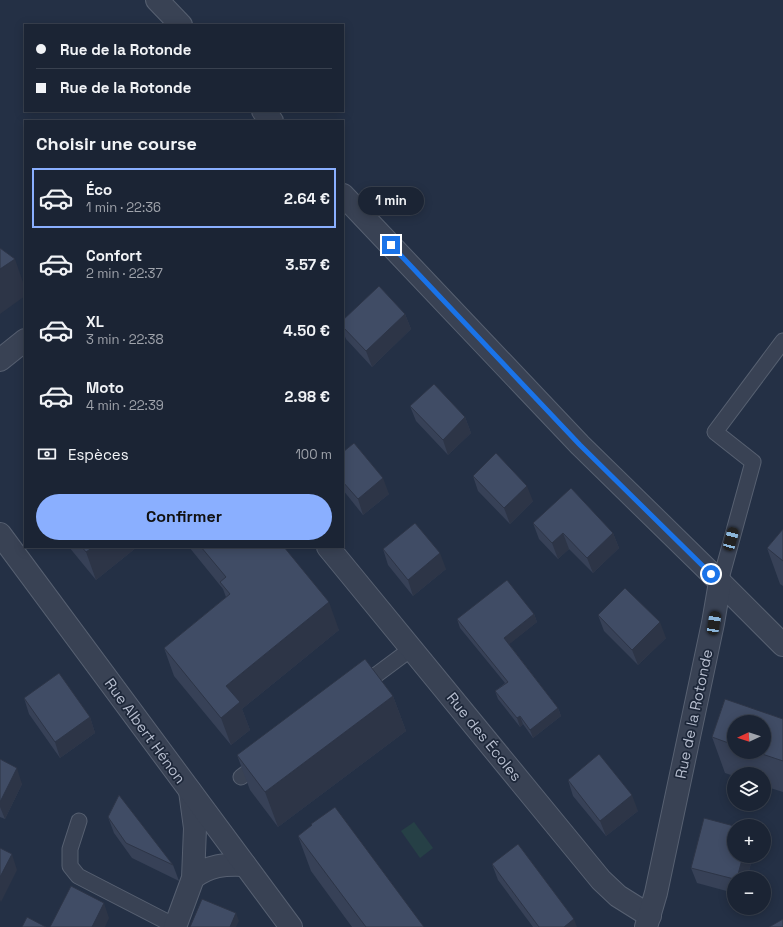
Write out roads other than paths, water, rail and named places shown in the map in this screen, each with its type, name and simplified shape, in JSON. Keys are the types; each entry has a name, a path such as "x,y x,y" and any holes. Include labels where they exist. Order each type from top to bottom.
{"street":[{"path":"157,0 180,24"},
{"path":"264,112 271,120"},
{"path":"344,196 580,445 783,645"},
{"path":"0,360 24,341"},
{"name":"Rue Albert Hénon","path":"0,534 291,927"},
{"name":"Rue des Écoles","path":"329,548 601,880 648,921"},
{"name":"Rue de la Rotonde","path":"648,921 714,623 720,582"},
{"path":"175,927 193,878 195,828 190,791"},
{"path":"193,878 210,868 229,865 245,865"}],"lane":[{"path":"720,582 752,462 715,432 783,341"},
{"path":"348,696 412,649"},
{"path":"241,777 273,753"},
{"path":"79,821 70,849 70,866 78,876 175,927"}]}
